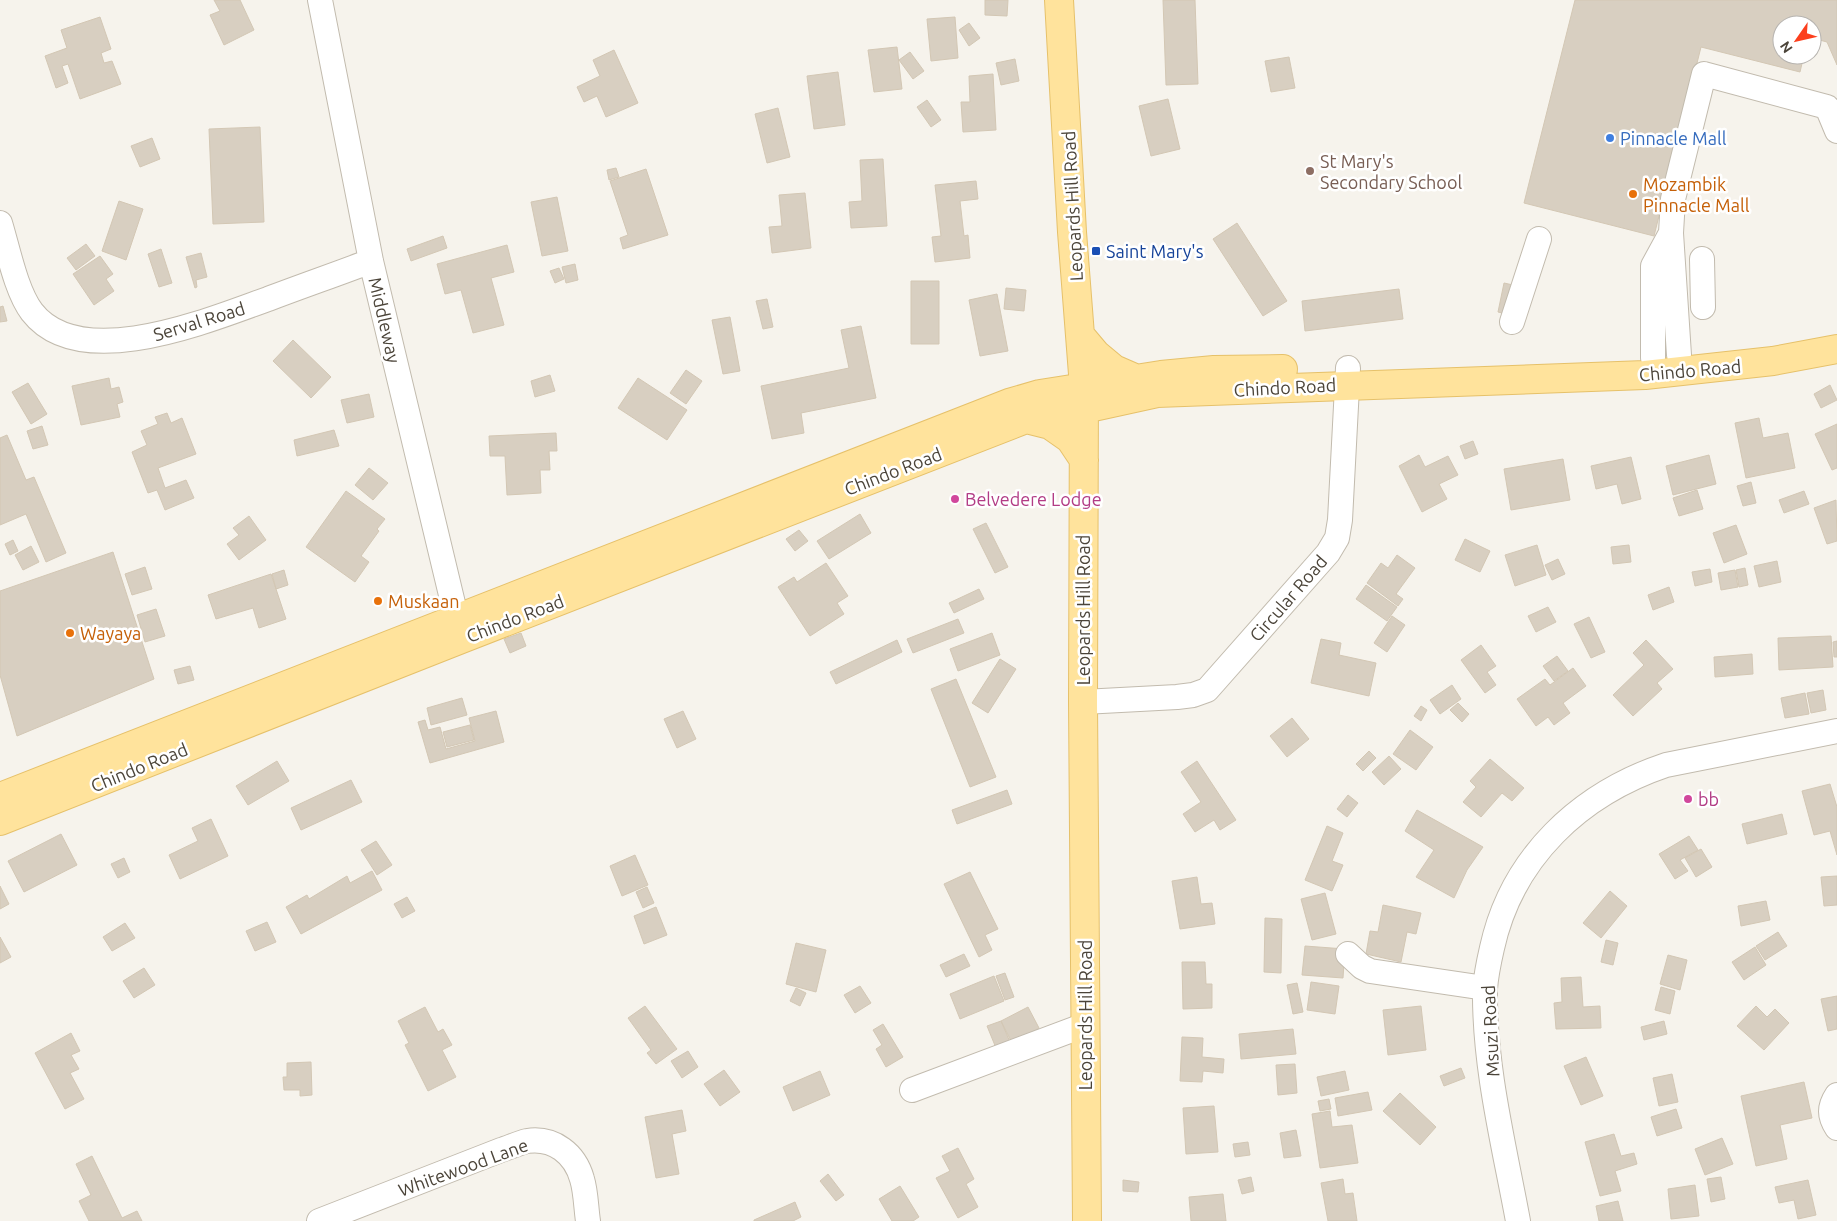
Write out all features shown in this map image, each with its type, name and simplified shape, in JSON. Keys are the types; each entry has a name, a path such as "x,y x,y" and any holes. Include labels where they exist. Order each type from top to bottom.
{"main road":[{"name":"Leopards Hill Road","path":"1060,0 1072,232 1084,398 1083,702 1087,1221"},
{"name":"Chindo Road","path":"0,821 1009,403 1040,394 1084,398 1134,389 1157,393 1348,376 1666,356 1774,345 1837,332"},
{"path":"1080,335 1096,354 1134,389 1107,412 1090,433 1084,460"},
{"path":"1040,394 1060,379 1073,358 1080,335"},
{"name":"Chindo Road","path":"1348,376 1645,375 1764,362 1837,349"},
{"name":"Chindo Road","path":"0,797 1026,419 1054,413 1084,398"},
{"path":"1026,419 1050,425 1070,439 1084,460"}],"street":[{"name":"Middleway","path":"320,0 371,261 460,629"},
{"path":"1666,356 1653,266 1671,233 1673,199 1704,74 1828,107 1837,131"},
{"name":"Serval Road","path":"0,223 22,294 32,312 47,327 66,336 87,340 135,338 164,334 371,261"},
{"path":"1512,322 1538,239"},
{"path":"1702,260 1703,307"},
{"name":"Circular Road","path":"1083,702 1177,698 1193,696 1206,690 1322,560 1337,538 1340,520 1348,376"},
{"name":"Msuzi Road","path":"1518,1221 1488,1050 1485,988 1496,932 1506,903 1520,877 1558,829 1577,812 1622,782 1666,765 1837,732"},
{"path":"1348,954 1362,967 1370,970 1485,988"},
{"path":"912,1090 1085,1025"},
{"path":"1837,1095 1832,1103 1830,1112 1837,1128"},
{"name":"Whitewood Lane","path":"319,1221 527,1141 544,1141 562,1147 574,1161 582,1179 588,1221"}],"building":[{"path":"214,0 240,0 254,30 224,45 210,15 220,11"},
{"path":"985,0 1008,0 1007,16 985,15"},
{"path":"1163,0 1195,0 1198,84 1166,85"},
{"name":"Pinnacle Mall","path":"1575,0 1837,0 1837,65 1827,42 1822,41 1822,15 1772,15 1772,65 1701,47 1654,236 1524,203"},
{"path":"100,17 111,49 101,53 104,63 112,61 121,84 80,99 68,64 62,66 68,83 56,88 45,56 67,48 61,30"},
{"path":"955,17 958,58 931,61 927,19"},
{"path":"969,23 980,38 969,46 959,30"},
{"path":"897,47 902,89 874,92 868,50"},
{"path":"614,50 638,103 606,117 597,96 584,102 577,87 600,76 593,60"},
{"path":"910,52 924,71 913,79 899,60"},
{"path":"1289,57 1295,88 1271,92 1265,61"},
{"path":"1015,59 1019,81 1001,85 996,63"},
{"name":"Pinnacle Mall","path":"1772,65 1802,65 1800,72"},
{"path":"838,72 845,125 814,129 807,76"},
{"path":"993,74 996,130 963,132 961,102 970,102 969,76"},
{"path":"1168,99 1180,149 1151,156 1139,106"},
{"path":"927,100 941,120 931,127 917,107"},
{"path":"778,108 790,157 767,163 755,114"},
{"path":"260,127 264,222 213,224 209,129"},
{"path":"152,138 160,159 140,167 131,146"},
{"path":"883,159 887,226 851,228 849,202 862,201 860,160"},
{"path":"616,168 619,177 609,180 607,170"},
{"path":"646,169 668,235 623,249 620,238 628,235 610,181"},
{"path":"976,181 978,199 960,201 964,236 968,235 970,258 935,262 932,237 941,236 935,185"},
{"path":"805,193 811,248 772,253 769,227 782,226 779,195"},
{"path":"557,197 568,251 542,256 531,202"},
{"path":"119,201 143,209 126,260 102,251"},
{"path":"1237,223 1287,301 1263,316 1213,239"},
{"path":"443,236 447,248 411,261 407,249"},
{"path":"86,244 95,256 76,270 67,258"},
{"path":"507,245 514,272 491,278 504,325 473,333 461,290 445,294 437,264"},
{"path":"161,249 172,283 159,287 148,254"},
{"path":"201,253 207,277 196,280 197,287 195,288 186,257"},
{"path":"100,256 113,274 106,279 114,291 94,305 73,274"},
{"path":"575,264 578,280 566,283 562,267"},
{"path":"559,268 564,279 555,283 550,271"},
{"path":"911,281 939,281 939,344 911,344"},
{"path":"1504,283 1513,285 1506,314 1498,312"},
{"path":"1006,288 1026,290 1024,311 1004,309"},
{"path":"1399,289 1403,319 1305,331 1302,301"},
{"path":"997,294 1008,351 980,356 969,300"},
{"path":"767,299 773,327 763,329 756,301"},
{"path":"3,306 7,321 0,322 0,307"},
{"path":"730,317 740,371 723,374 712,320"},
{"path":"861,326 876,398 801,413 804,433 772,439 761,386 849,368 841,330"},
{"path":"293,340 331,377 311,398 273,361"},
{"path":"686,370 702,381 686,404 670,393"},
{"path":"550,375 555,391 535,397 531,381"},
{"path":"109,378 111,389 119,387 123,402 117,404 120,417 81,425 72,386"},
{"path":"638,378 687,410 667,440 618,408"},
{"path":"28,383 47,414 31,424 12,392"},
{"path":"1830,385 1837,400 1821,408 1814,394"},
{"path":"369,394 374,417 347,423 341,400"},
{"path":"167,413 171,423 182,418 196,454 158,468 165,488 186,480 194,498 165,510 157,490 148,493 132,452 147,445 141,431 158,424 155,417"},
{"path":"1759,418 1763,438 1788,433 1795,468 1746,478 1735,423"},
{"path":"1837,424 1837,468 1832,470 1815,434"},
{"path":"42,426 48,445 33,449 27,431"},
{"path":"334,430 339,446 297,456 294,440"},
{"path":"556,433 557,451 549,451 550,470 540,470 541,493 507,495 505,456 490,456 489,436"},
{"path":"7,435 26,480 34,477 66,553 46,562 26,514 0,525 0,438"},
{"path":"1473,441 1478,454 1465,459 1460,446"},
{"path":"1419,455 1425,467 1448,456 1458,475 1439,484 1447,499 1422,512 1399,466"},
{"path":"1709,455 1716,484 1673,495 1666,466"},
{"path":"1631,457 1641,499 1622,504 1617,484 1596,489 1591,466"},
{"path":"1563,459 1570,500 1511,510 1504,469"},
{"path":"369,468 388,483 373,500 355,485"},
{"path":"1751,482 1756,503 1743,506 1737,486"},
{"path":"1697,490 1703,509 1679,516 1673,498"},
{"path":"346,491 385,519 361,556 369,562 355,582 306,547"},
{"path":"1804,491 1809,504 1784,513 1779,500"},
{"path":"1836,500 1837,541 1827,544 1814,508"},
{"path":"860,514 871,533 829,559 817,541"},
{"path":"249,516 266,540 239,560 227,544 239,535 233,528"},
{"path":"986,523 1008,567 995,573 973,529"},
{"path":"1736,525 1747,554 1724,563 1713,533"},
{"path":"799,530 808,541 795,551 786,539"},
{"path":"1465,539 1490,551 1480,572 1455,560"},
{"path":"13,540 18,551 10,555 5,544"},
{"path":"1537,545 1546,575 1515,586 1505,555"},
{"path":"1629,545 1631,562 1613,564 1611,547"},
{"path":"31,546 39,562 23,570 15,555"},
{"name":"Wayaya","path":"113,552 154,679 17,736 0,675 0,591"},
{"path":"1397,555 1415,568 1396,594 1403,599 1398,606 1367,583 1381,563 1388,568"},
{"path":"1558,559 1565,574 1552,580 1545,565"},
{"path":"1777,561 1781,582 1759,587 1754,566"},
{"path":"826,563 848,596 837,603 844,614 810,636 778,587 794,577 797,582"},
{"path":"145,567 152,589 132,595 125,574"},
{"path":"1745,568 1748,585 1739,587 1736,570"},
{"path":"1710,569 1712,582 1695,586 1692,572"},
{"path":"284,570 288,585 276,589 272,574"},
{"path":"1735,570 1738,587 1721,590 1718,573"},
{"path":"271,574 286,619 259,628 253,608 216,619 208,595"},
{"path":"1366,585 1397,607 1387,621 1356,599"},
{"path":"1669,587 1674,602 1653,610 1648,595"},
{"path":"979,589 984,599 954,613 949,603"},
{"path":"1548,607 1556,622 1536,632 1528,616"},
{"path":"156,609 165,636 145,642 137,615"},
{"path":"1392,616 1405,625 1387,652 1374,643"},
{"path":"1589,617 1605,652 1591,658 1574,624"},
{"path":"958,619 964,633 913,653 907,639"},
{"path":"521,633 526,646 510,653 504,639"},
{"path":"992,633 1000,655 958,671 950,649"},
{"path":"1831,636 1833,667 1779,670 1778,638"},
{"path":"1321,639 1341,643 1339,655 1376,663 1369,696 1311,683"},
{"path":"897,640 902,652 836,684 830,672"},
{"path":"1646,640 1673,669 1657,683 1662,689 1633,716 1613,695 1644,665 1633,653"},
{"path":"1837,641 1837,657 1834,657 1833,642"},
{"path":"1481,645 1496,666 1487,672 1496,685 1485,693 1461,660"},
{"path":"1752,654 1753,674 1715,677 1714,657"},
{"path":"1557,656 1568,671 1554,681 1543,666"},
{"path":"1000,659 1016,669 988,713 972,703"},
{"path":"190,666 194,680 178,684 174,670"},
{"path":"1573,668 1586,686 1563,703 1570,713 1554,725 1548,717 1536,726 1517,699 1545,679 1550,685"},
{"path":"956,679 996,777 970,787 931,689"},
{"path":"1452,685 1461,699 1440,714 1430,700"},
{"path":"1823,690 1826,710 1811,713 1807,693"},
{"path":"1805,693 1809,714 1785,718 1781,698"},
{"path":"462,698 467,715 431,725 427,708"},
{"path":"1458,703 1469,714 1462,722 1450,710"},
{"path":"1421,706 1427,710 1421,721 1414,716"},
{"path":"496,711 504,742 430,763 418,722 425,720 428,730 440,727 446,749 475,741 469,718"},
{"path":"683,711 696,739 677,748 664,719"},
{"path":"1292,718 1309,739 1287,757 1270,736"},
{"path":"470,725 474,740 447,747 443,732"},
{"path":"1410,730 1433,747 1416,770 1393,754"},
{"path":"1369,751 1376,758 1363,771 1356,764"},
{"path":"1389,756 1401,769 1384,785 1372,772"},
{"path":"1490,759 1524,788 1512,801 1502,793 1481,817 1463,802 1476,787 1470,781"},
{"path":"277,761 289,781 248,805 236,786"},
{"path":"1197,761 1236,820 1220,830 1214,820 1195,832 1183,814 1201,802 1181,772"},
{"path":"351,780 362,802 301,830 291,808"},
{"path":"1830,784 1837,807 1837,855 1830,831 1814,835 1802,791"},
{"path":"1007,790 1012,804 957,824 952,810"},
{"path":"1348,795 1358,803 1347,817 1337,809"},
{"path":"1417,810 1483,847 1467,870 1454,898 1416,877 1434,850 1405,831"},
{"path":"1782,814 1787,834 1747,844 1742,824"},
{"path":"211,819 228,856 180,879 169,855 198,841 192,828"},
{"path":"1327,826 1343,833 1332,861 1343,865 1332,891 1305,880"},
{"path":"61,834 77,865 24,892 8,861"},
{"path":"1689,836 1698,850 1680,860 1688,871 1675,879 1659,854"},
{"path":"376,841 392,865 377,875 361,850"},
{"path":"1701,849 1712,867 1696,877 1685,858"},
{"path":"635,855 648,885 622,896 610,866"},
{"path":"124,858 130,872 118,878 111,864"},
{"path":"372,871 382,890 301,934 286,907 307,895 309,899 347,876 350,883"},
{"path":"970,872 998,929 985,935 992,950 979,957 944,884"},
{"path":"1837,876 1837,905 1824,906 1821,877"},
{"path":"1197,877 1201,904 1212,903 1215,924 1180,929 1172,881"},
{"path":"0,886 9,904 0,909"},
{"path":"647,887 654,903 643,908 636,892"},
{"path":"1610,891 1627,906 1601,938 1583,923"},
{"path":"1325,893 1336,934 1312,940 1301,899"},
{"path":"407,897 415,911 402,918 394,904"},
{"path":"1766,901 1770,920 1741,926 1738,906"},
{"path":"1383,905 1421,913 1416,934 1407,932 1401,962 1366,954 1370,931 1378,932"},
{"path":"656,907 667,935 644,944 634,916"},
{"path":"1265,918 1282,919 1281,973 1264,972"},
{"path":"267,922 276,942 255,951 246,931"},
{"path":"125,923 135,938 112,951 103,937"},
{"path":"1778,932 1787,946 1765,960 1756,946"},
{"path":"0,937 11,957 0,963"},
{"path":"1606,940 1618,943 1613,965 1601,962"},
{"path":"796,943 826,950 816,992 786,984"},
{"path":"1305,946 1345,949 1343,978 1302,975"},
{"path":"1755,947 1766,965 1744,980 1732,962"},
{"path":"964,954 970,966 946,977 940,965"},
{"path":"1668,955 1687,960 1680,990 1660,984"},
{"path":"1182,962 1205,962 1206,984 1212,984 1212,1008 1183,1009"},
{"path":"144,968 155,985 134,998 123,981"},
{"path":"1005,973 1014,997 1005,1000 996,976"},
{"path":"994,976 1004,1001 960,1019 950,994"},
{"path":"1581,977 1583,1007 1600,1006 1601,1028 1556,1029 1554,1003 1562,1002 1561,978"},
{"path":"1311,982 1339,986 1335,1014 1307,1010"},
{"path":"1297,983 1303,1012 1293,1014 1287,985"},
{"path":"860,986 871,1003 855,1013 844,995"},
{"path":"1661,987 1675,991 1670,1014 1655,1010"},
{"path":"796,988 806,993 800,1006 790,1001"},
{"path":"1837,996 1837,1029 1828,1031 1821,999"},
{"path":"645,1006 677,1049 656,1064 647,1053 651,1050 628,1018"},
{"path":"1421,1006 1426,1050 1388,1055 1383,1010"},
{"path":"1756,1006 1767,1017 1775,1009 1789,1023 1764,1050 1737,1026"},
{"path":"425,1007 438,1032 443,1029 452,1045 442,1050 456,1077 428,1091 405,1045 409,1043 398,1021"},
{"path":"1028,1007 1039,1028 1012,1043 1001,1021"},
{"path":"1001,1021 1010,1042 996,1048 987,1026"},
{"path":"1664,1021 1667,1034 1644,1040 1641,1027"},
{"path":"883,1024 903,1057 886,1067 876,1049 882,1045 873,1030"},
{"path":"1293,1029 1296,1054 1241,1059 1239,1034"},
{"path":"71,1033 80,1051 71,1055 79,1069 70,1073 84,1099 65,1109 35,1053"},
{"path":"1182,1037 1203,1038 1202,1057 1224,1059 1223,1073 1203,1071 1202,1082 1180,1081"},
{"path":"688,1051 698,1067 682,1078 671,1061"},
{"path":"1586,1057 1603,1096 1581,1105 1564,1066"},
{"path":"311,1062 312,1095 300,1096 300,1090 284,1090 283,1077 287,1077 287,1063"},
{"path":"1295,1064 1297,1093 1278,1095 1276,1065"},
{"path":"1461,1068 1465,1078 1444,1086 1440,1076"},
{"path":"724,1070 740,1092 720,1106 704,1084"},
{"path":"820,1071 830,1095 793,1111 783,1087"},
{"path":"1345,1071 1349,1090 1321,1096 1317,1077"},
{"path":"1672,1074 1678,1102 1659,1106 1653,1078"},
{"path":"1804,1082 1812,1118 1780,1125 1787,1159 1756,1166 1741,1096"},
{"path":"1368,1092 1372,1110 1338,1116 1335,1098"},
{"path":"1400,1093 1436,1127 1420,1145 1383,1111"},
{"path":"1329,1099 1331,1109 1320,1111 1318,1101"},
{"path":"1214,1106 1218,1152 1186,1154 1183,1108"},
{"path":"1676,1109 1682,1128 1657,1136 1651,1117"},
{"path":"682,1110 686,1131 672,1134 679,1174 656,1178 645,1117"},
{"path":"1330,1111 1332,1127 1352,1125 1358,1163 1320,1168 1312,1114"},
{"path":"1296,1130 1301,1156 1284,1158 1280,1133"},
{"path":"1614,1134 1621,1156 1634,1153 1637,1164 1615,1171 1621,1191 1600,1196 1585,1142"},
{"path":"1722,1138 1733,1164 1705,1175 1695,1149"},
{"path":"1248,1142 1250,1155 1235,1157 1233,1144"},
{"path":"958,1148 974,1179 966,1184 978,1207 958,1218 936,1178 950,1171 942,1156"},
{"path":"92,1156 122,1218 137,1211 142,1221 89,1221 79,1201 91,1195 76,1164"},
{"path":"828,1174 844,1195 836,1201 820,1181"},
{"path":"1251,1177 1254,1191 1242,1194 1238,1180"},
{"path":"1721,1177 1725,1199 1711,1202 1707,1179"},
{"path":"1343,1179 1345,1194 1353,1193 1357,1221 1328,1221 1321,1183"},
{"path":"1123,1180 1139,1182 1138,1192 1123,1191"},
{"path":"1808,1180 1816,1215 1798,1219 1794,1200 1779,1203 1775,1187"},
{"path":"1695,1185 1699,1216 1671,1219 1668,1189"},
{"path":"900,1186 919,1217 913,1221 892,1221 879,1199"},
{"path":"1223,1194 1226,1221 1191,1221 1189,1197"},
{"path":"1618,1201 1623,1221 1599,1221 1596,1206"},
{"path":"795,1202 801,1217 793,1221 754,1221 754,1220"}],"place":[{"name":"Pinnacle Mall","path":"1610,138"},
{"name":"St Mary's Secondary School","path":"1310,171"},
{"name":"Mozambik Pinnacle Mall","path":"1633,194"},
{"name":"Saint Mary's","path":"1096,251"},
{"name":"Belvedere Lodge","path":"955,499"},
{"name":"Muskaan","path":"378,601"},
{"name":"Wayaya","path":"70,633"},
{"name":"bb","path":"1688,799"}]}
